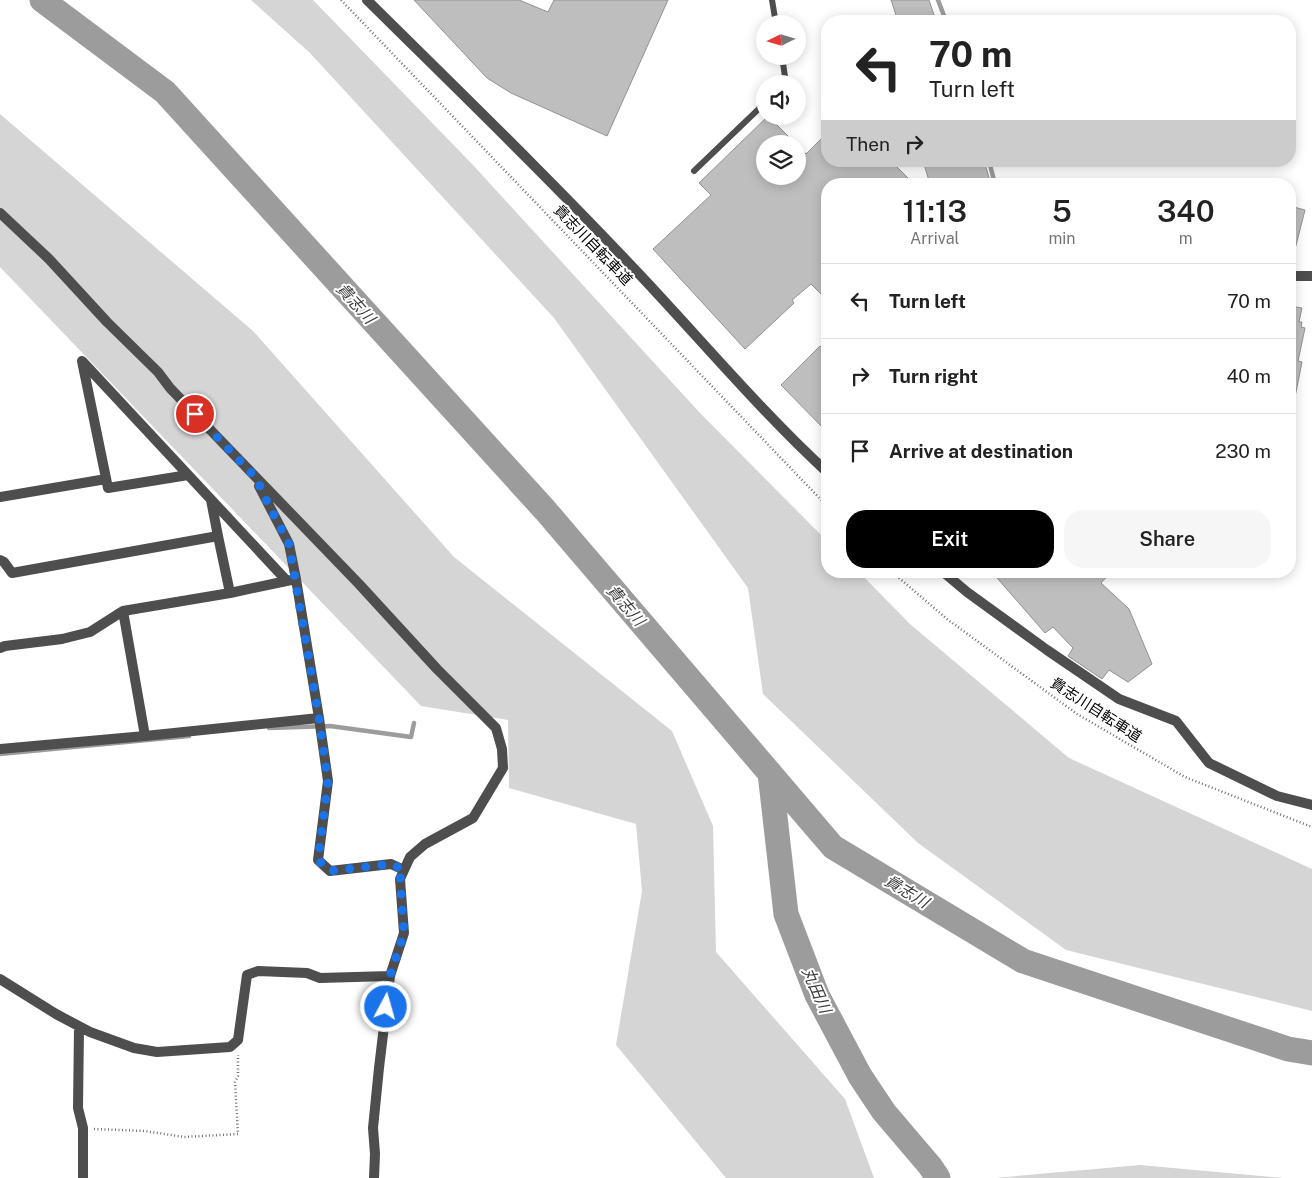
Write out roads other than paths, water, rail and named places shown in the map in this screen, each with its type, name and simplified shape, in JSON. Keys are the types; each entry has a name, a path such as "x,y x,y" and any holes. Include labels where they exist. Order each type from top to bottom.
{"street":[{"path":"367,0 575,206 724,368 821,467"},
{"path":"0,213 49,259 107,322 158,372 170,388 359,584 436,669 496,728 502,750 503,768 473,818 425,844 410,857 400,879 404,933 390,976 374,1128 374,1178"},
{"path":"1296,276 1312,276"},
{"path":"188,476 108,488 82,361 188,476 291,580"},
{"path":"0,497 106,479"},
{"path":"258,480 261,490 289,544 291,580 319,718 328,782 318,860 330,871 391,864 404,870"},
{"path":"211,499 230,594"},
{"path":"0,560 4,562 12,573 218,536"},
{"path":"951,578 983,604 1119,699 1176,721 1209,763 1277,796 1312,805"},
{"path":"0,648 62,639 90,632 123,611 230,594 291,580"},
{"path":"123,611 145,736"},
{"path":"0,749 319,718"},
{"path":"0,980 90,1032 134,1048 157,1052 230,1048 238,1040 247,975 258,971 307,973 320,978 390,976"},
{"path":"79,1026 78,1108 83,1128 84,1178"}],"lane":[{"path":"772,0 774,15"},
{"path":"694,171 756,112"}],"waterway":[{"name":"貴志川","path":"42,0 165,92 545,510 833,847 1023,961 1288,1049 1312,1053"},
{"path":"938,0 944,15"},
{"path":"991,167 993,178"},
{"path":"269,728 330,726 411,737 414,723"},
{"path":"0,754 189,736"},
{"name":"丸田川","path":"770,773 786,914 817,995 860,1076 884,1112 938,1178"}]}
